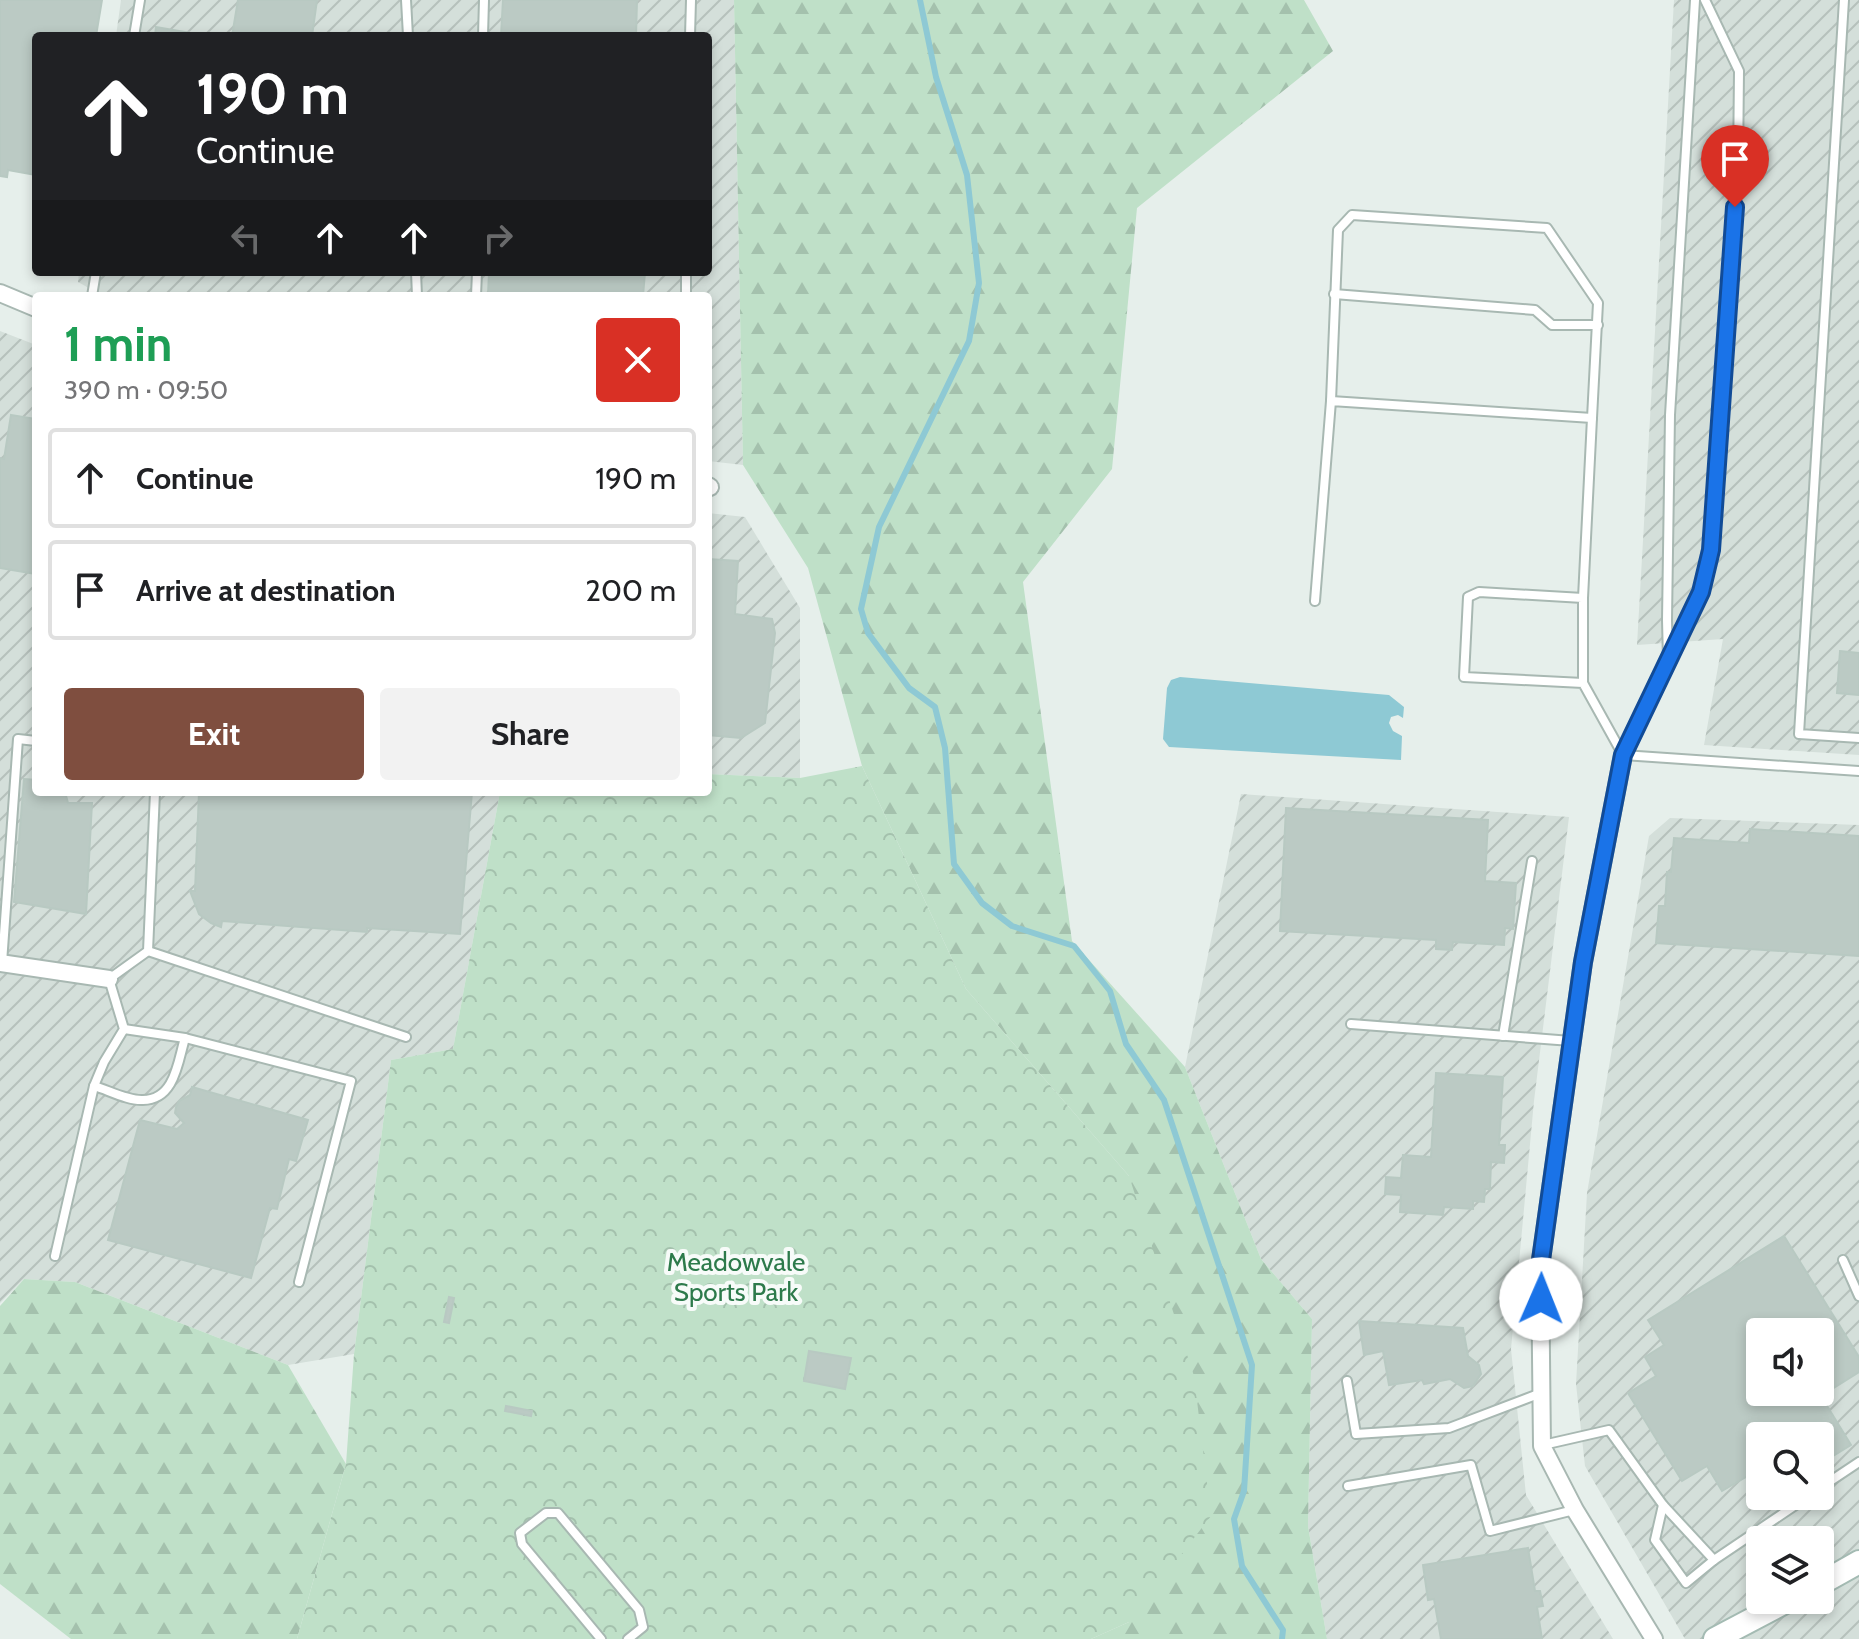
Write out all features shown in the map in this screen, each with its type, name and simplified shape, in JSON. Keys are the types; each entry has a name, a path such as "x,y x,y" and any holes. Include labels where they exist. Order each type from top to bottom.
{"main road":[{"path":"1834,1576 1859,1562"},
{"path":"1715,1639 1762,1614"}],"street":[{"path":"0,293 32,306"},
{"path":"1623,755 1583,962 1540,1267 1542,1446 1575,1510 1654,1639"},
{"path":"1,964 109,979"}],"lane":[{"path":"135,32 140,0"},
{"path":"406,0 408,32"},
{"path":"483,32 484,0"},
{"path":"690,32 691,0"},
{"path":"1669,661 1670,415 1695,0"},
{"path":"1623,755 1701,592 1711,550 1738,167 1739,71 1705,0"},
{"path":"1844,0 1799,734 1859,738"},
{"path":"1315,601 1331,401 1338,230 1352,215 1547,228 1598,303 1583,598 1583,683 1623,755"},
{"path":"1334,294 1535,310 1552,325 1598,325"},
{"path":"1331,401 1592,418"},
{"path":"1583,598 1479,592 1468,597 1464,677 1583,683"},
{"path":"1,964 18,739 32,741"},
{"path":"1623,755 1859,771"},
{"path":"148,951 155,796"},
{"path":"1503,1036 1532,861"},
{"path":"55,1256 94,1086 124,1029 109,979 148,951"},
{"path":"148,951 406,1037"},
{"path":"1351,1024 1572,1042"},
{"path":"124,1029 185,1038 351,1081 299,1282"},
{"path":"94,1086 142,1101 161,1096 172,1084 185,1038"},
{"path":"1843,1260 1859,1296"},
{"path":"1347,1381 1356,1434 1449,1428 1541,1392"},
{"path":"1542,1446 1609,1430 1663,1505 1714,1560"},
{"path":"1834,1479 1859,1462"},
{"path":"1348,1486 1471,1465 1490,1531 1575,1510"},
{"path":"1663,1505 1655,1540 1686,1583 1714,1560 1788,1510"},
{"path":"601,1639 522,1544 520,1533 546,1513 558,1513 639,1610 643,1627 628,1639"}],"shaded area":[{"path":"121,0 734,0 743,465 712,461 712,292 96,292 78,282 79,276 712,276 712,32 117,32"},
{"path":"1674,0 1859,0 1859,755 1704,745 1723,639 1637,645"},
{"path":"0,331 32,343 32,796 499,796 453,1049 391,1060 354,1354 288,1365 75,1282 24,1279 0,1303"},
{"path":"712,513 745,517 800,608 800,778 712,774"},
{"path":"1241,794 1569,817 1534,1101 1511,1349 1526,1495 1613,1639 1327,1639 1308,1526 1312,1319 1261,1259 1185,1067"},
{"path":"1670,818 1859,825 1859,1639 1685,1639 1585,1466 1576,1384 1587,1193 1649,836"}],"green space":[{"path":"734,0 1304,0 1333,51 1137,208 1112,469 1023,582 1072,941 1185,1067 1261,1259 1312,1319 1308,1526 1327,1639 1091,1639 1129,1622 1129,1176 966,989 862,766 808,568 743,465"},
{"name":"Meadowvale Sports Park","path":"862,766 966,989 1129,1176 1194,1376 1211,1516 1129,1622 1091,1639 297,1639 346,1464 354,1354 391,1060 453,1049 499,796 712,796 712,774 800,778"},
{"path":"24,1279 75,1282 288,1365 346,1464 297,1639 71,1639 0,1584 0,1306"}],"water":[{"path":"1180,677 1389,695 1404,707 1403,718 1398,715 1391,717 1389,723 1393,731 1402,736 1401,760 1169,747 1163,739 1167,688 1171,680"}],"building":[{"path":"0,0 102,0 97,32 32,32 32,174 8,170 7,177 0,176"},
{"path":"238,0 317,0 313,32 233,32"},
{"path":"503,0 637,0 636,32 501,32"},
{"path":"156,27 185,32 155,32"},
{"path":"489,276 645,276 643,292 488,292"},
{"path":"11,415 32,418 32,573 0,568 0,458 4,459"},
{"path":"712,559 738,561 735,614 772,619 775,633 765,723 741,738 712,735"},
{"path":"1840,651 1859,653 1859,695 1837,693"},
{"path":"24,779 32,780 32,796 66,796 68,803 92,803 86,914 14,902"},
{"path":"199,796 472,796 460,934 367,928 367,932 222,921 221,927 199,914 190,891 195,891"},
{"path":"1286,808 1488,820 1485,881 1516,883 1513,929 1505,928 1504,945 1453,942 1452,950 1436,949 1436,940 1280,931"},
{"path":"1750,829 1859,836 1859,956 1656,943 1659,906 1665,906 1667,872 1671,872 1674,838 1749,843"},
{"path":"1436,1073 1503,1077 1499,1145 1505,1145 1504,1163 1491,1162 1490,1189 1485,1189 1484,1202 1473,1201 1473,1209 1444,1207 1443,1215 1400,1212 1401,1195 1385,1194 1386,1177 1401,1178 1403,1155 1431,1157"},
{"path":"192,1087 308,1120 296,1161 289,1159 277,1209 270,1208 251,1278 108,1240 140,1120 177,1129 184,1123 175,1113 176,1107 179,1101 190,1095"},
{"path":"1784,1236 1859,1357 1859,1372 1834,1388 1834,1318 1746,1318 1746,1406 1827,1406 1851,1445 1834,1455 1834,1422 1746,1422 1746,1477 1722,1491 1707,1466 1682,1481 1628,1393 1656,1376 1645,1357 1664,1345 1648,1320"},
{"path":"449,1297 454,1298 449,1323 444,1322"},
{"path":"1359,1321 1463,1328 1468,1356 1479,1365 1481,1374 1473,1386 1464,1388 1450,1379 1424,1384 1422,1380 1389,1385 1383,1351 1364,1355"},
{"path":"809,1351 851,1358 845,1389 804,1381"},
{"path":"506,1406 532,1411 531,1416 505,1411"},
{"path":"1528,1548 1535,1591 1540,1591 1543,1606 1537,1607 1542,1639 1441,1639 1434,1599 1428,1600 1423,1565"}],"waterway":[{"path":"920,0 936,77 967,175 979,283 969,341 879,527 861,609 868,633 909,688 935,707 945,748 954,864 982,903 1012,926 1074,946 1110,991 1126,1044 1164,1100 1252,1365 1244,1491 1234,1519 1242,1566 1283,1630 1282,1639"}],"route":[{"path":"1541,1299 1540,1267 1583,962 1623,755 1701,592 1711,550 1735,207"}]}
